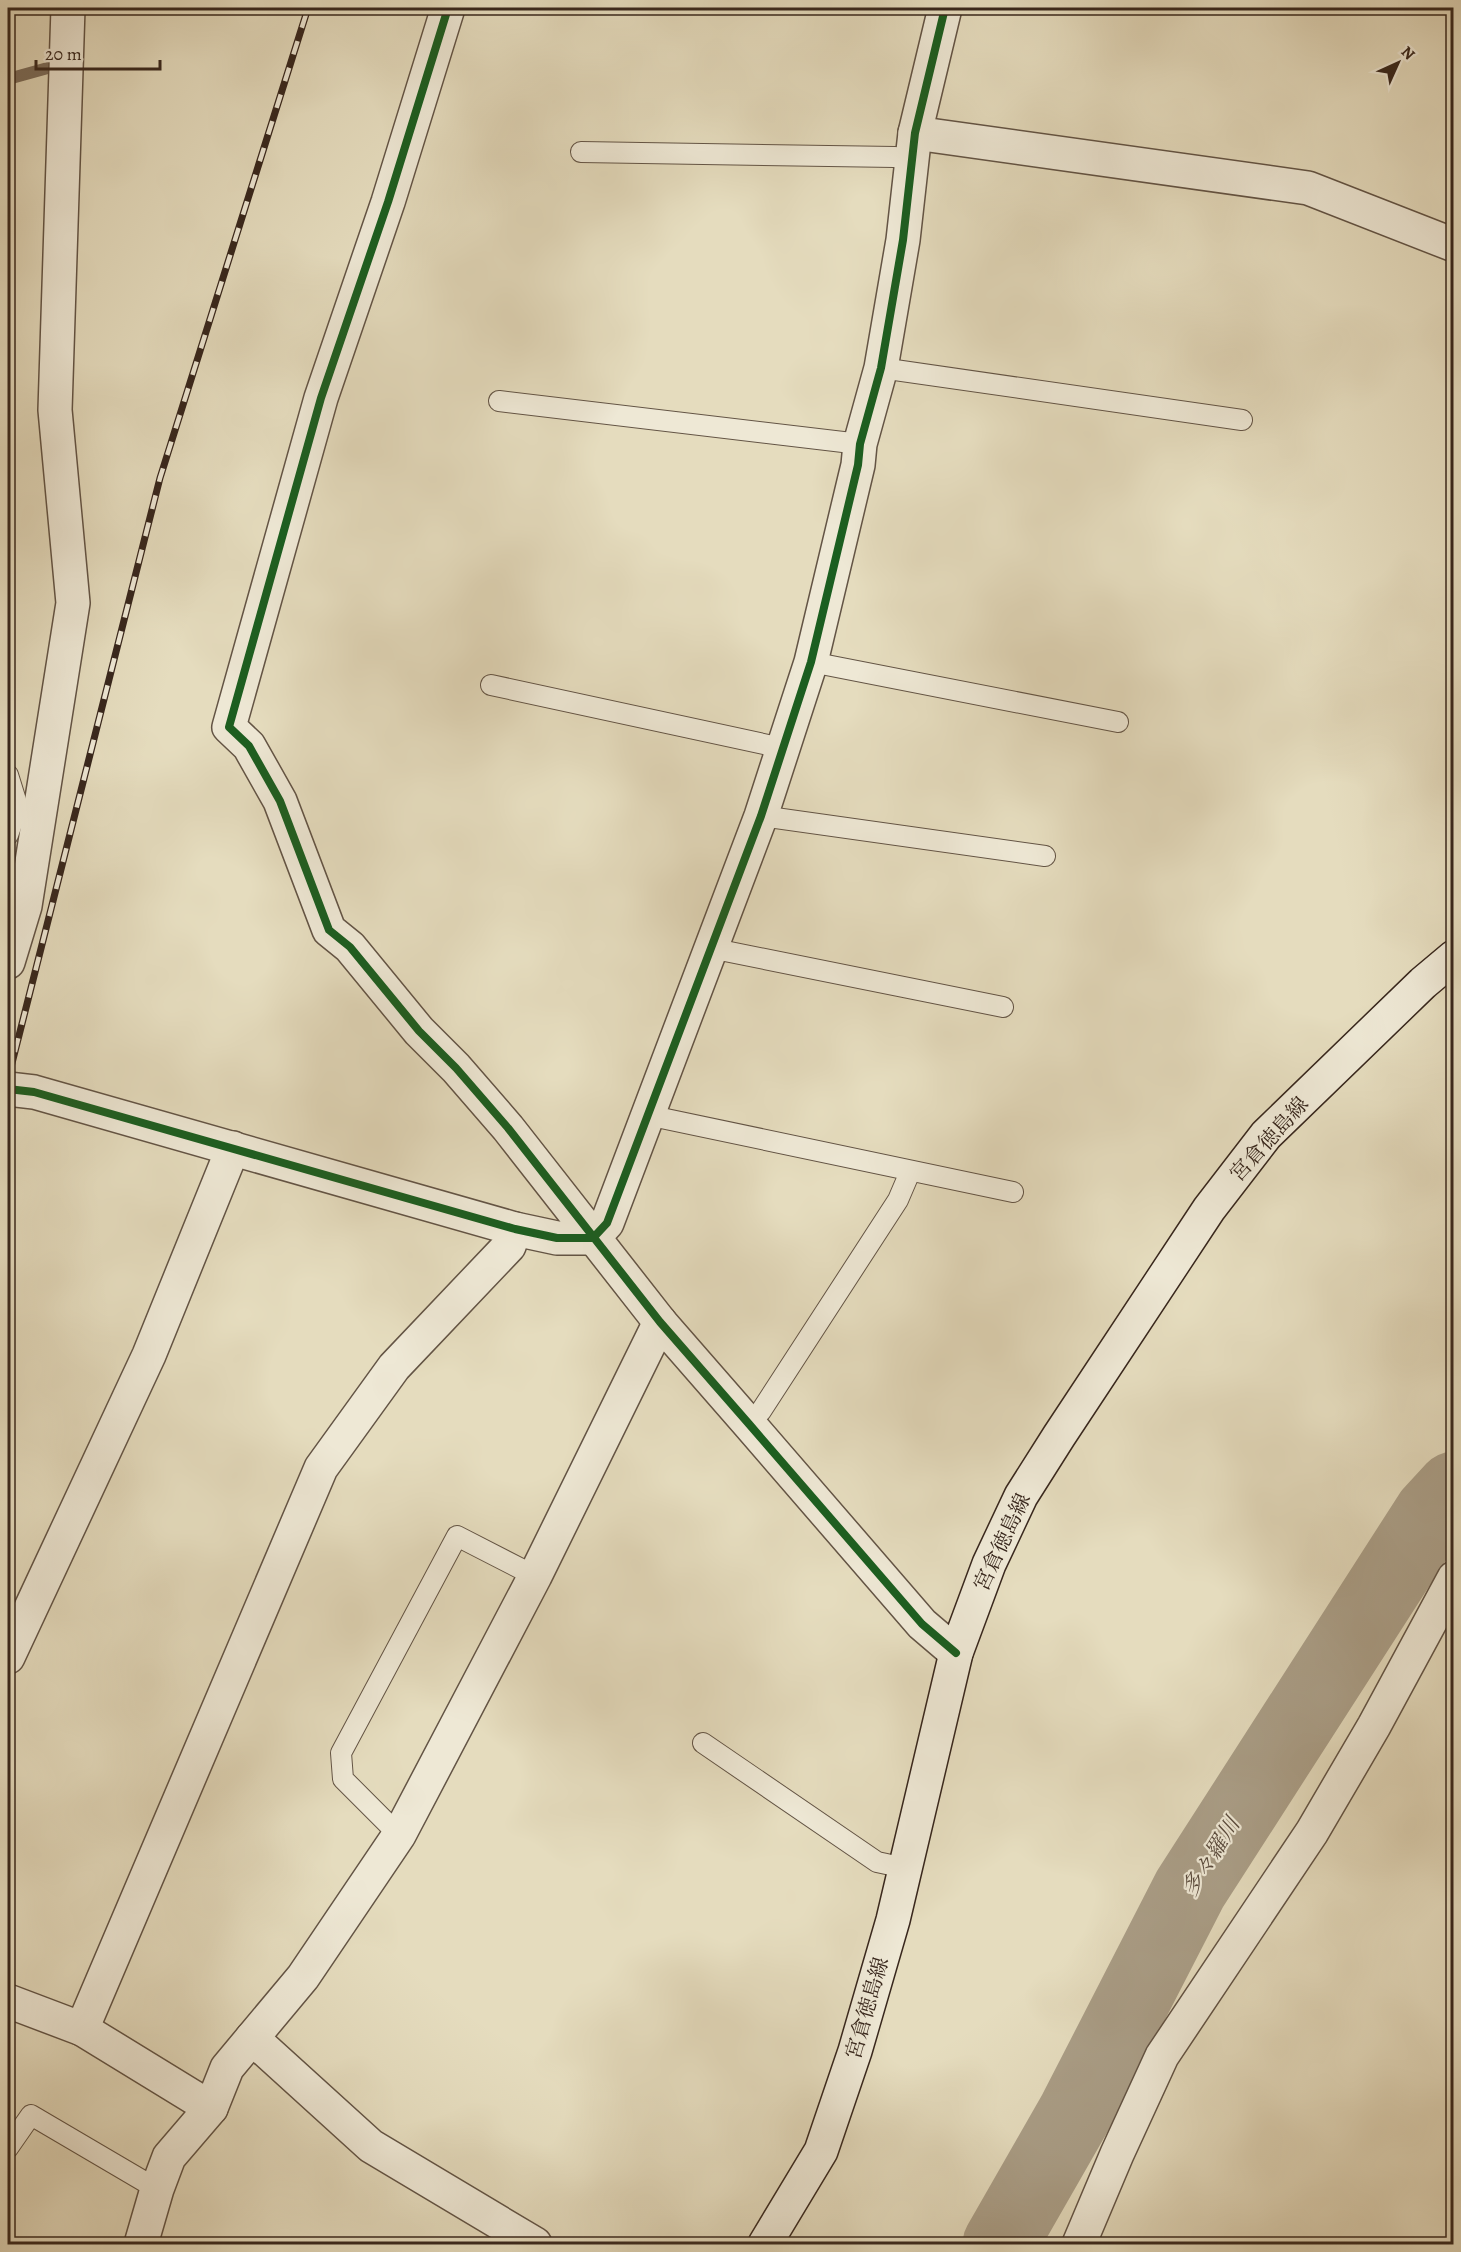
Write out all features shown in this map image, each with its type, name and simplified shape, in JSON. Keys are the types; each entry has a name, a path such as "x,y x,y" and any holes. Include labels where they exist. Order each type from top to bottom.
{"street":[{"path":"8,962 25,906 18,879 73,603 55,410 68,8"},
{"path":"448,8 388,202 321,398 229,727 249,746 280,801 329,930 350,947 419,1031 456,1068 508,1128 660,1322 922,1624 956,1653"},
{"path":"8,1089 34,1092 515,1229 557,1238 593,1238 607,1223 761,816 811,662 858,465 860,444 881,368 903,240 914,147 945,8"},
{"path":"914,147 1308,188 1454,245"},
{"name":"宮倉徳島線","path":"765,2244 821,2151 855,2051 893,1920 956,1653 988,1564 1021,1496 1209,1209 1266,1136 1423,983 1454,957"},
{"path":"8,1657 149,1355 233,1148"},
{"path":"82,2029 321,1468 394,1367 509,1246 515,1229"},
{"path":"141,2244 169,2157 211,2108 227,2068 303,1977 399,1835 535,1576 660,1322"},
{"path":"1079,2244 1162,2056 1312,1832 1374,1726 1454,1578"},
{"path":"8,2001 82,2029 211,2108"},
{"path":"252,2038 371,2146 535,2244"}],"lane":[{"path":"581,152 895,157 914,147"},
{"path":"881,368 1242,420"},
{"path":"500,402 860,444"},
{"path":"811,662 1118,722"},
{"path":"491,686 783,748"},
{"path":"8,775 18,807 8,835"},
{"path":"761,816 1045,856"},
{"path":"710,948 1003,1007"},
{"path":"647,1115 1013,1192"},
{"path":"749,1424 761,1411 898,1200 910,1172"},
{"path":"399,1835 343,1779 341,1753 457,1536 535,1576"},
{"path":"703,1743 877,1862 905,1868"},
{"path":"8,2148 31,2115 157,2189"}],"waterway":[{"path":"8,79 55,66 55,57"},
{"name":"多々羅川","path":"1000,2244 1075,2113 1190,1889 1431,1514 1454,1489"}],"railway":[{"path":"8,1079 160,478 308,8"}],"cycle path":[{"path":"448,8 388,202 321,398 229,727 249,746 280,801 329,930 350,947 419,1031 456,1068 508,1128 660,1322 922,1624 956,1653"},
{"path":"8,1089 34,1092 515,1229 557,1238 593,1238 607,1223 761,816 811,662 858,465 860,444 881,368 903,240 915,133 945,8"}]}
